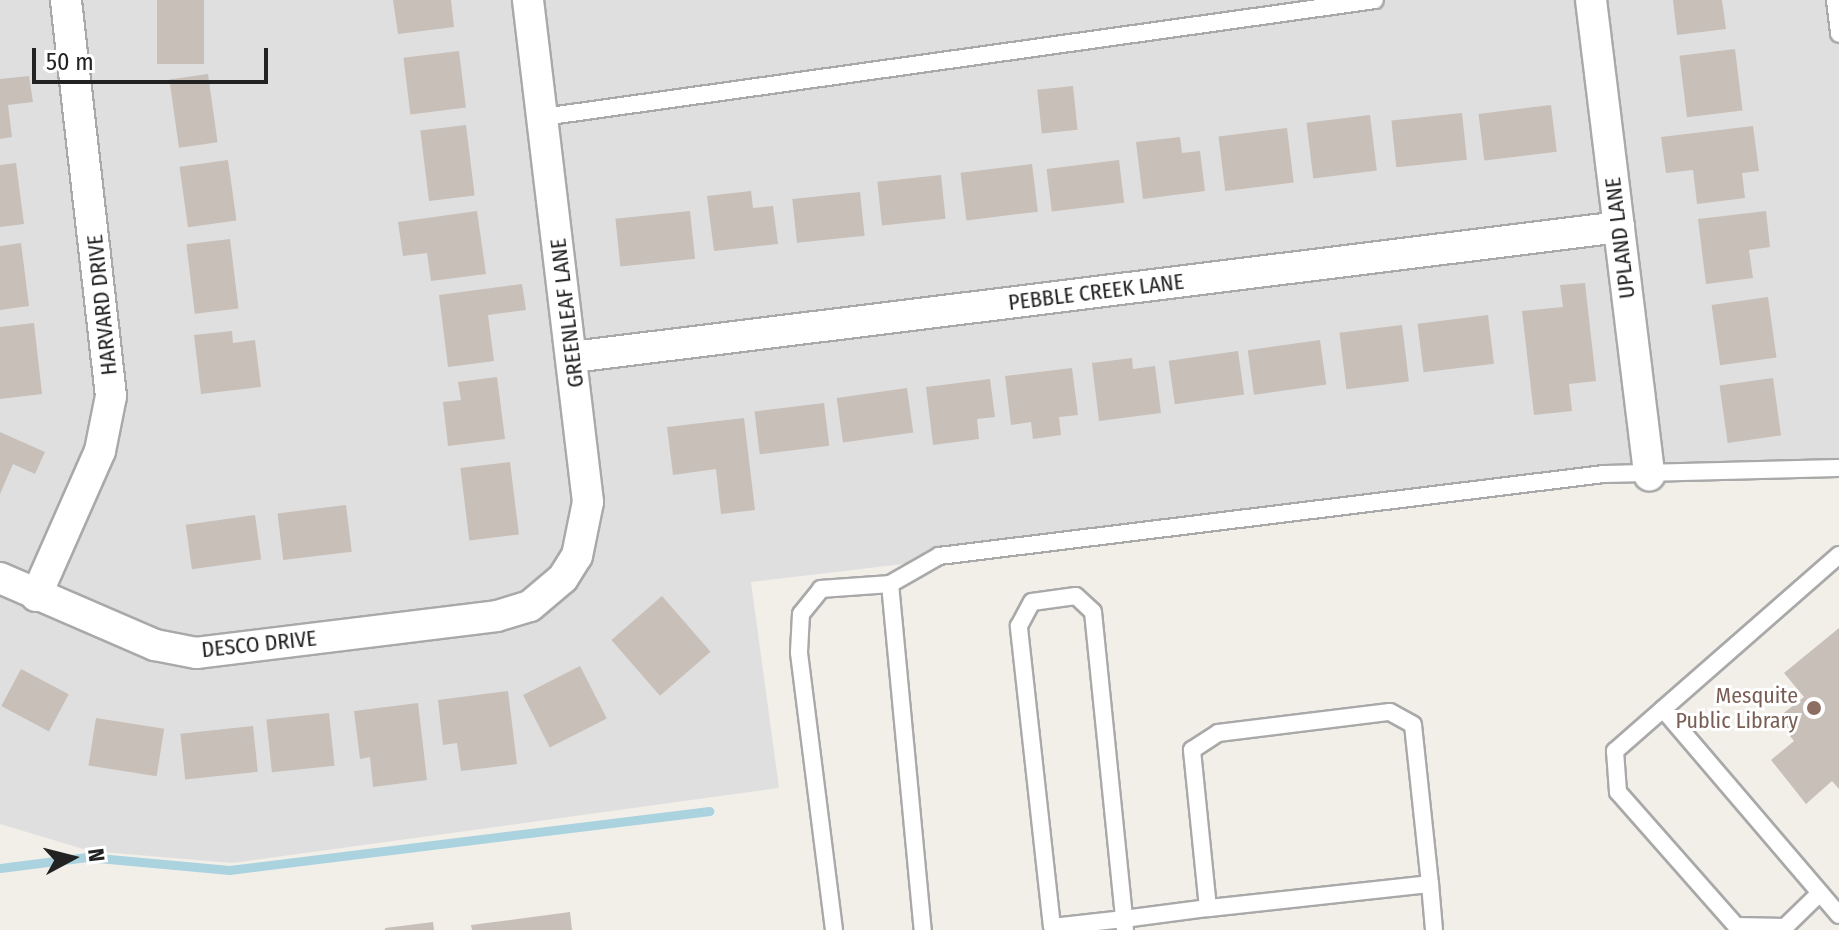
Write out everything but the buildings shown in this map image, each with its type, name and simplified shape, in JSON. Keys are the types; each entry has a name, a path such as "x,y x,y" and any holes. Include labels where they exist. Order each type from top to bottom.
{"street":[{"name":"HARVARD DRIVE","path":"36,596 100,451 111,396 66,0"},
{"name":"GREENLEAF LANE","path":"528,0 588,502 577,556 530,606"},
{"name":"UPLAND LANE","path":"1591,0 1649,475"},
{"name":"PEBBLE CREEK LANE","path":"573,357 1619,227"},
{"name":"DESCO DRIVE","path":"0,578 155,645 196,653 530,606"}],"lane":[{"path":"543,117 1375,0"},
{"path":"1835,0 1839,34"},
{"path":"834,930 799,652 801,614 821,589 890,584 939,556 1604,474 1839,468"},
{"path":"1820,893 1785,927 1736,926 1618,792 1615,751 1839,555"},
{"path":"890,584 923,930"},
{"path":"1125,924 1093,612 1076,596 1032,602 1019,626 1052,927 1125,924 1208,908 1430,884"},
{"path":"1663,709 1839,915"},
{"path":"1208,908 1192,750 1218,733 1390,712 1413,725 1434,930"}],"shaded area":[{"path":"0,0 1839,0 1839,468 1649,475 751,582 779,788 232,863 90,851 0,824"}],"waterway":[{"path":"0,868 87,857 229,870 709,811"}],"place":[{"name":"Mesquite Public Library","path":"1814,708"}]}
